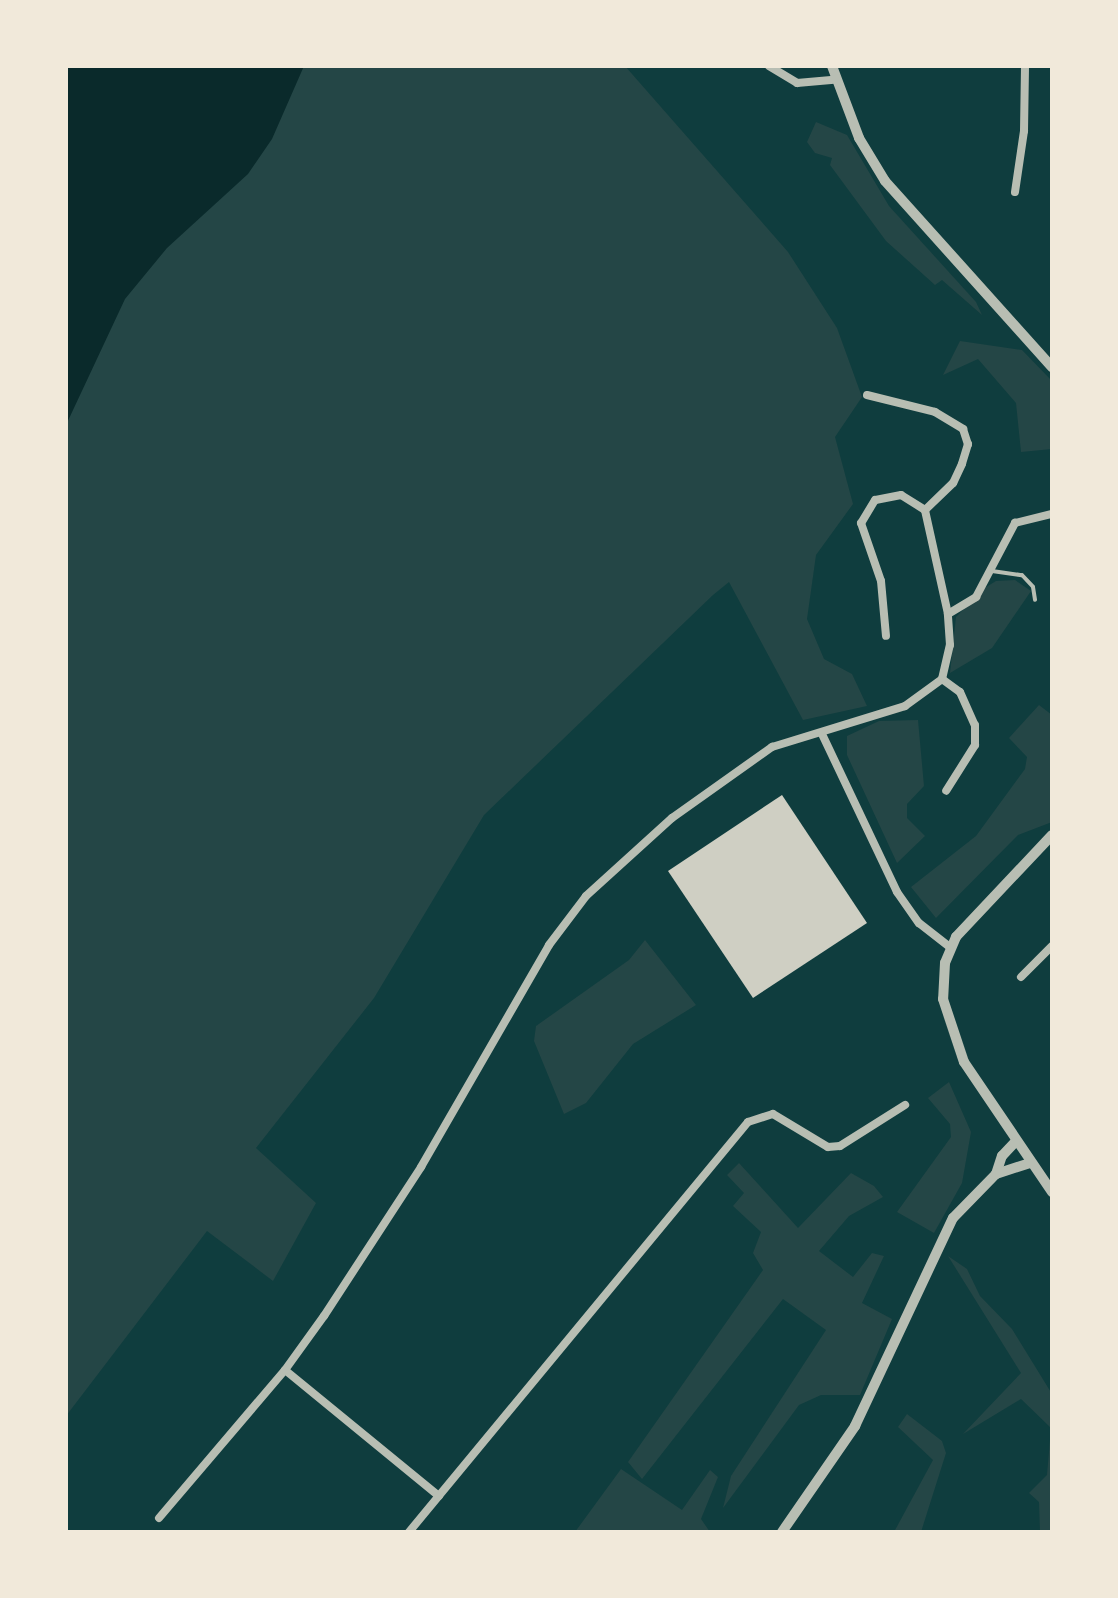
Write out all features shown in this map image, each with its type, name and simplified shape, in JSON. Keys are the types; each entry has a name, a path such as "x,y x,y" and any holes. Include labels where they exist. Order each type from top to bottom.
{"street":[{"path":"769,66 797,83 834,80"},
{"path":"832,66 834,80 885,181 1052,367"},
{"path":"1015,192 1023,144 1025,66"},
{"path":"867,395 935,412 963,429 968,444 962,464 953,483 925,510"},
{"path":"159,1518 285,1370 368,1250 549,945 586,896 665,824 747,762 795,738 822,734 905,706 942,679 950,645 948,614 925,510 901,495 875,500 861,523 881,581 886,636"},
{"path":"948,614 976,597 1015,523 1052,514"},
{"path":"942,679 960,692 975,725 975,745 946,791"},
{"path":"822,734 897,892 919,923 950,947"},
{"path":"1052,835 978,909 950,947 943,984 946,1021 969,1071 1029,1163 1052,1192"},
{"path":"1021,977 1052,946"},
{"path":"409,1532 748,1122 773,1114 828,1147 840,1146 905,1105"},
{"path":"782,1532 855,1426 953,1218 996,1174 1002,1156 1015,1142"},
{"path":"996,1174 1029,1163"},
{"path":"285,1370 439,1496"}],"lane":[{"path":"990,572 1022,575 1033,587 1035,600"}],"shaded area":[{"path":"66,66 625,66 788,252 837,328 862,397 835,437 853,504 816,555 807,619 824,659 852,674 867,706 803,720 729,582 713,595 484,815 374,998 256,1148 316,1203 273,1281 207,1231 66,1416"},
{"path":"66,66 304,66 272,139 248,174 167,248 125,299 66,425"},
{"path":"816,122 847,135 889,206 976,302 982,315 942,280 935,285 886,241 830,165 832,158 815,153 807,142"},
{"path":"960,341 1022,350 1052,381 1052,449 1021,452 1016,403 978,359 943,375"},
{"path":"1015,580 1031,591 992,648 950,673 956,617 983,589 996,581"},
{"path":"1039,705 1052,715 1052,822 1018,835 936,918 911,887 976,836 1025,769 1027,757 1009,738"},
{"path":"918,720 924,786 907,804 907,818 925,836 897,863 847,755 847,736 879,721"},
{"path":"645,940 696,1005 633,1044 586,1103 564,1114 534,1041 536,1026 629,960"},
{"path":"949,1082 971,1132 962,1183 934,1233 897,1212 951,1137 950,1124 928,1098"},
{"path":"739,1163 798,1228 851,1173 874,1186 883,1197 849,1216 819,1251 853,1277 872,1253 884,1256 862,1303 892,1319 860,1395 821,1395 799,1405 723,1508 731,1476 826,1330 783,1299 642,1479 628,1462 763,1270 753,1253 761,1232 733,1206 744,1193 727,1175"},
{"path":"948,1256 967,1269 980,1296 1012,1329 1052,1394 1052,1532 1040,1532 1039,1502 1029,1493 1047,1475 1051,1428 1021,1399 963,1434 1021,1373"},
{"path":"907,1414 942,1441 946,1453 921,1532 894,1532 933,1460 898,1427"},
{"path":"621,1469 682,1510 710,1470 718,1477 701,1519 710,1532 575,1532"}],"building":[{"path":"782,795 867,923 753,998 668,871"}]}
